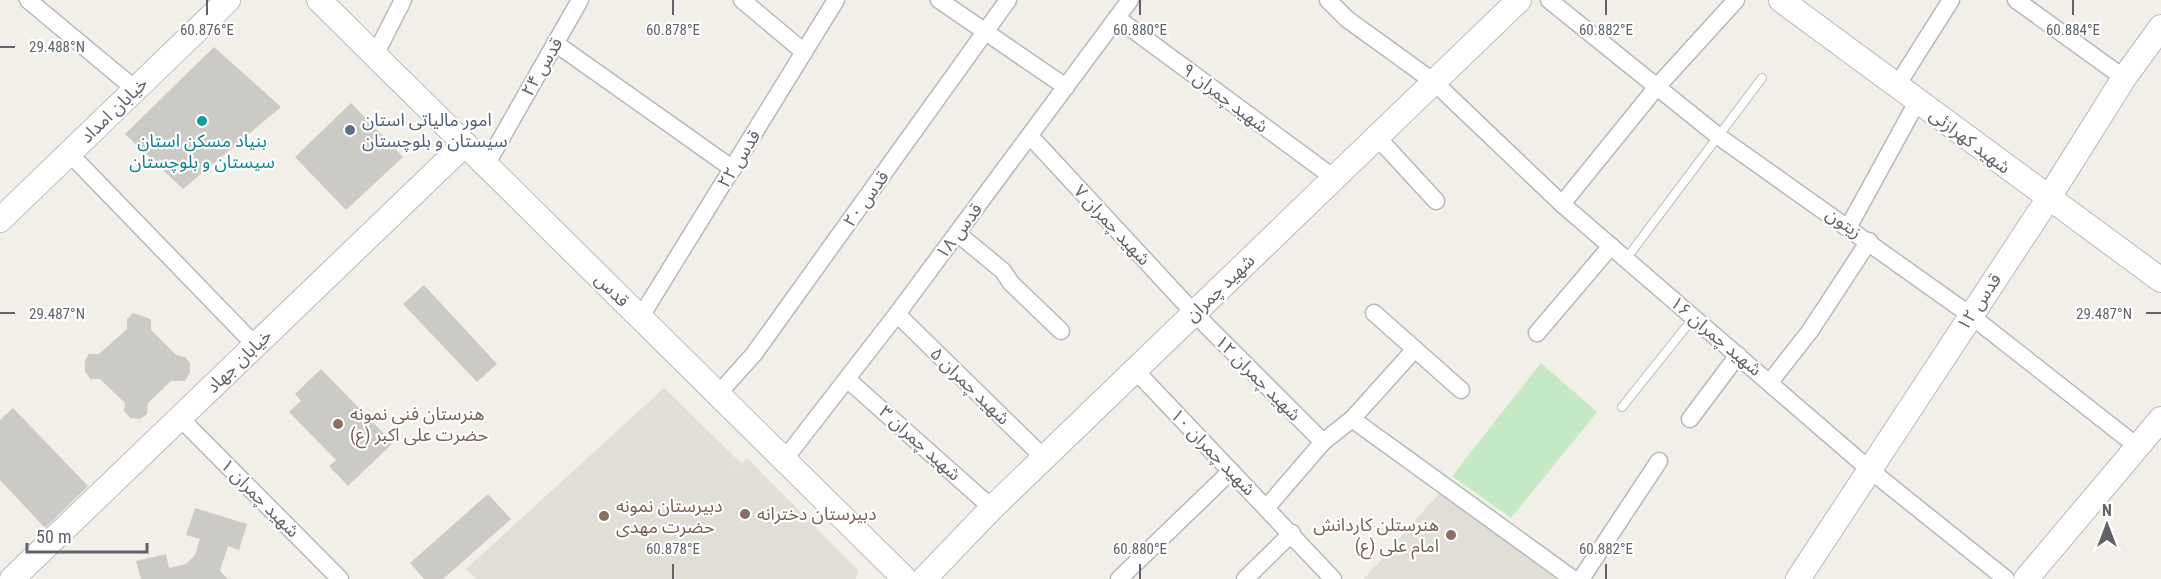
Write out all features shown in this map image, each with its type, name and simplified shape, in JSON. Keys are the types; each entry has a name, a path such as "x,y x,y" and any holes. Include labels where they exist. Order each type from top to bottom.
{"street":[{"name":"خیابان امداد","path":"0,220 228,0"},
{"name":"قدس","path":"319,0 905,579"},
{"path":"375,55 403,0"},
{"name":"قدس ۲۴","path":"486,165 580,0"},
{"path":"742,0 804,52"},
{"name":"قدس ۲۲","path":"640,318 836,0"},
{"path":"939,0 1066,87"},
{"name":"قدس ۲۰","path":"718,394 754,354 1008,0"},
{"name":"قدس ۱۸","path":"784,460 897,314 1130,0"},
{"name":"شهید چمران","path":"924,579 992,508 1519,0"},
{"name":"زیتون","path":"1549,0 1718,136 1849,226 1970,315 2138,447"},
{"path":"1562,204 1656,88 1736,0"},
{"name":"شهید کهرازئی","path":"1781,0 2048,200 2161,280"},
{"path":"1896,87 1951,0"},
{"path":"2016,0 2124,78"},
{"name":"شهید چمران ۱۶","path":"1334,2 1347,19 1434,82 1562,204 1870,470 2006,579"},
{"path":"38,3 135,89"},
{"name":"شهید چمران ۹","path":"1117,18 1334,178"},
{"name":"قدس ۱۲","path":"1798,579 2048,200 2124,78 2161,27"},
{"path":"555,43 733,169"},
{"path":"1849,226 1917,102"},
{"name":"شهید چمران ۷","path":"1030,136 1194,313"},
{"path":"1377,137 1436,201"},
{"name":"خیابان جهاد","path":"12,579 465,144"},
{"path":"69,153 255,345"},
{"path":"957,233 1003,271 1011,283 1061,332"},
{"path":"1770,382 1810,332 1869,241"},
{"path":"1537,333 1611,246"},
{"path":"1374,312 1461,390"},
{"name":"شهید چمران ۱۲","path":"1194,313 1323,442"},
{"name":"شهید چمران ۵","path":"897,314 1044,458"},
{"path":"1267,507 1323,442 1352,419 1415,349"},
{"path":"1690,419 1738,355"},
{"name":"شهید چمران ۱۰","path":"1135,370 1292,533 1333,579"},
{"name":"شهید چمران ۳","path":"847,379 992,508"},
{"name":"شهید چمران ۱","path":"180,418 340,579"},
{"path":"1352,419 1573,579"},
{"path":"2026,579 2161,419"},
{"path":"1581,579 1659,461"},
{"path":"1119,579 1231,471"},
{"path":"1245,579 1292,533"}],"lane":[{"path":"1626,259 1762,78"},
{"path":"1622,407 1694,317"}],"shaded area":[{"name":"دبیرستان نمونه حضرت مهدی","path":"664,388 741,463 701,501 747,458 858,570 856,579 476,579 466,569"},
{"name":"هنرستلن کاردانش امام علی (ع)","path":"1441,491 1556,579 1364,579"}],"green space":[{"path":"1541,363 1597,412 1511,518 1452,476"}],"building":[{"name":"بنیاد مسکن استان سیستان و بلوچستان","path":"214,47 281,107 183,189 125,134"},
{"name":"امور مالیاتی استان سیستان و بلوچستان","path":"351,103 403,157 346,210 295,157"},
{"path":"424,285 497,364 477,382 403,304"},
{"path":"133,313 151,319 151,330 176,355 185,357 190,363 190,373 185,381 171,381 148,403 147,414 140,419 130,418 124,411 125,403 100,379 91,379 85,372 85,361 89,354 99,354 127,329 127,319"},
{"path":"321,369 393,443 348,486 329,466 336,460 289,412 301,401 295,394"},
{"path":"13,408 88,486 45,528 0,480 0,420"},
{"path":"488,494 511,519 443,579 424,579 410,563"},
{"path":"195,508 247,524 239,550 228,546 220,571 228,579 141,579 136,561 166,554 169,568 186,564 195,555 200,539 186,535"}],"place":[{"name":"بنیاد مسکن استان سیستان و بلوچستان","path":"202,121"},
{"name":"امور مالیاتی استان سیستان و بلوچستان","path":"350,130"},
{"name":"هنرستان فنی نمونه حضرت علی اکبر (ع)","path":"338,424"},
{"name":"دبیرستان دخترانه","path":"745,514"},
{"name":"دبیرستان نمونه حضرت مهدی","path":"604,516"},
{"name":"هنرستلن کاردانش امام علی (ع)","path":"1451,535"}]}
